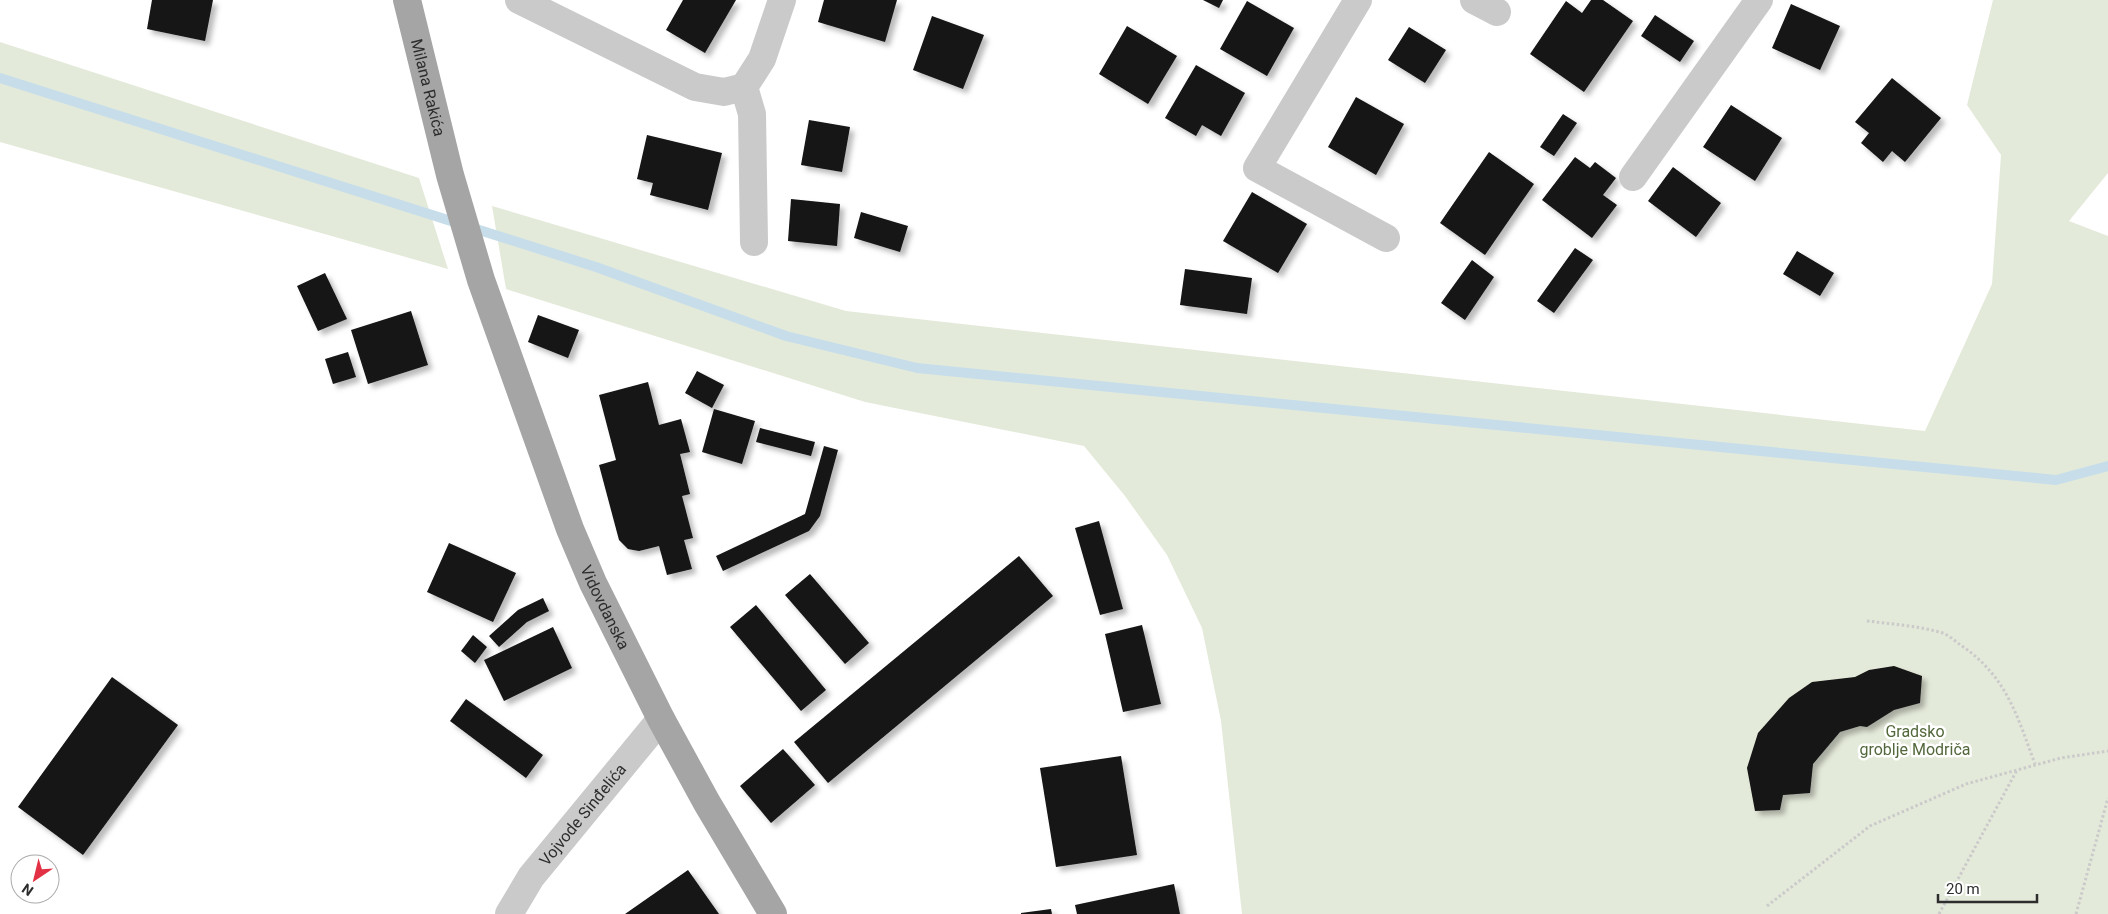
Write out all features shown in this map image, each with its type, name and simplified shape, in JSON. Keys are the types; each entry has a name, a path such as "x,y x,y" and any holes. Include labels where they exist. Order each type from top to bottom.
{"main road":[{"name":"Milana Rakića","path":"406,0 450,175 481,280"},
{"name":"Vidovdanska","path":"481,280 570,529 593,583 661,719 707,804 773,914"}],"street":[{"path":"519,0 695,87 724,92 744,87 762,58 782,0"},
{"path":"1358,0 1258,168 1386,238"},
{"path":"1633,177 1759,0"},
{"path":"744,87 752,114 754,242"},
{"name":"Vojvode Sinđelića","path":"508,914 531,877 661,719"}],"path":[{"path":"1867,621 1923,628 1945,634 1977,656 1996,675 2013,707 2035,764"},
{"path":"1767,906 1870,826 1966,784 2035,764 2108,751"},
{"path":"1939,914 2017,770"},
{"path":"2076,914 2108,798"}],"green space":[{"name":"Gradsko groblje Modriča","path":"1993,0 2108,0 2108,173 2069,221 2108,236 2108,914 1242,914 1221,721 1202,628 1167,555 1125,496 1084,446 865,402 506,289 492,206 846,311 1925,431 1992,284 2001,155 1967,105"},
{"path":"0,42 419,178 448,269 0,142"}],"building":[{"path":"152,0 213,0 205,41 147,29"},
{"path":"683,0 736,0 705,53 666,30"},
{"path":"824,0 897,0 885,42 818,22"},
{"path":"1203,0 1223,0 1219,8"},
{"path":"1591,0 1603,0 1633,21 1584,92 1530,54 1566,1 1582,13"},
{"path":"1247,1 1294,28 1267,76 1220,49"},
{"path":"1791,4 1840,26 1820,70 1772,48"},
{"path":"1655,15 1694,41 1680,62 1641,36"},
{"path":"932,16 984,35 963,89 913,70"},
{"path":"1127,26 1177,56 1148,104 1099,74"},
{"path":"1409,27 1446,50 1425,83 1388,60"},
{"path":"1196,65 1245,93 1221,136 1202,125 1196,136 1165,118"},
{"path":"1892,78 1941,118 1905,162 1892,151 1883,162 1861,143 1869,133 1855,122"},
{"path":"1356,97 1404,124 1376,175 1328,147"},
{"path":"1731,105 1782,138 1755,181 1703,147"},
{"path":"1563,114 1577,123 1554,156 1540,147"},
{"path":"809,120 850,127 842,172 801,165"},
{"path":"647,135 722,153 708,210 650,195 653,183 637,179"},
{"path":"1489,152 1534,184 1485,255 1440,223"},
{"path":"1575,157 1590,168 1595,162 1616,178 1603,195 1617,205 1592,238 1542,200"},
{"path":"1673,167 1721,203 1696,237 1648,201"},
{"path":"1252,192 1307,224 1278,273 1223,241"},
{"path":"791,199 840,204 837,246 788,241"},
{"path":"861,212 908,226 900,252 854,238"},
{"path":"1575,248 1593,260 1554,313 1537,301"},
{"path":"1797,251 1834,273 1820,296 1783,274"},
{"path":"1472,260 1494,277 1465,320 1441,303"},
{"path":"1185,269 1252,278 1247,314 1180,305"},
{"path":"325,273 347,319 318,331 297,286"},
{"path":"411,311 428,365 368,384 351,330"},
{"path":"538,315 579,330 568,358 528,342"},
{"path":"348,352 356,377 333,384 325,359"},
{"path":"697,371 724,385 712,408 685,393"},
{"path":"648,382 659,425 681,419 690,452 680,454 690,494 682,496 693,538 684,540 692,569 667,575 659,546 639,551 628,549 619,540 599,465 616,460 599,395"},
{"path":"714,409 755,421 742,464 702,452"},
{"path":"760,428 815,442 811,456 756,442"},
{"path":"824,446 838,450 820,516 809,531 723,571 716,556 805,514"},
{"path":"1099,521 1123,609 1100,615 1075,528"},
{"path":"449,543 516,573 493,622 427,592"},
{"path":"1019,556 1053,596 828,783 794,742"},
{"path":"810,574 869,643 845,664 785,595"},
{"path":"543,598 549,611 527,622 499,647 489,636 518,610"},
{"path":"756,605 826,690 801,711 730,627"},
{"path":"1142,625 1161,704 1123,712 1105,634"},
{"path":"553,627 572,668 504,701 484,660"},
{"path":"473,635 487,647 475,663 461,651"},
{"path":"1894,666 1922,676 1920,703 1894,710 1867,727 1860,726 1840,732 1813,764 1810,793 1783,795 1780,810 1755,811 1747,768 1758,733 1789,698 1812,682 1855,677 1869,670"},
{"path":"112,677 178,725 83,855 18,807"},
{"path":"466,699 543,755 526,778 450,721"},
{"path":"783,749 815,785 771,823 740,786"},
{"path":"1121,756 1137,855 1056,867 1040,768"},
{"path":"688,870 719,914 625,914"},
{"path":"1174,884 1180,914 1077,914 1075,905"},
{"path":"1051,909 1052,914 1021,914 1021,913"}],"waterway":[{"path":"0,78 596,267 786,336 917,368 2056,480 2108,466"}]}
